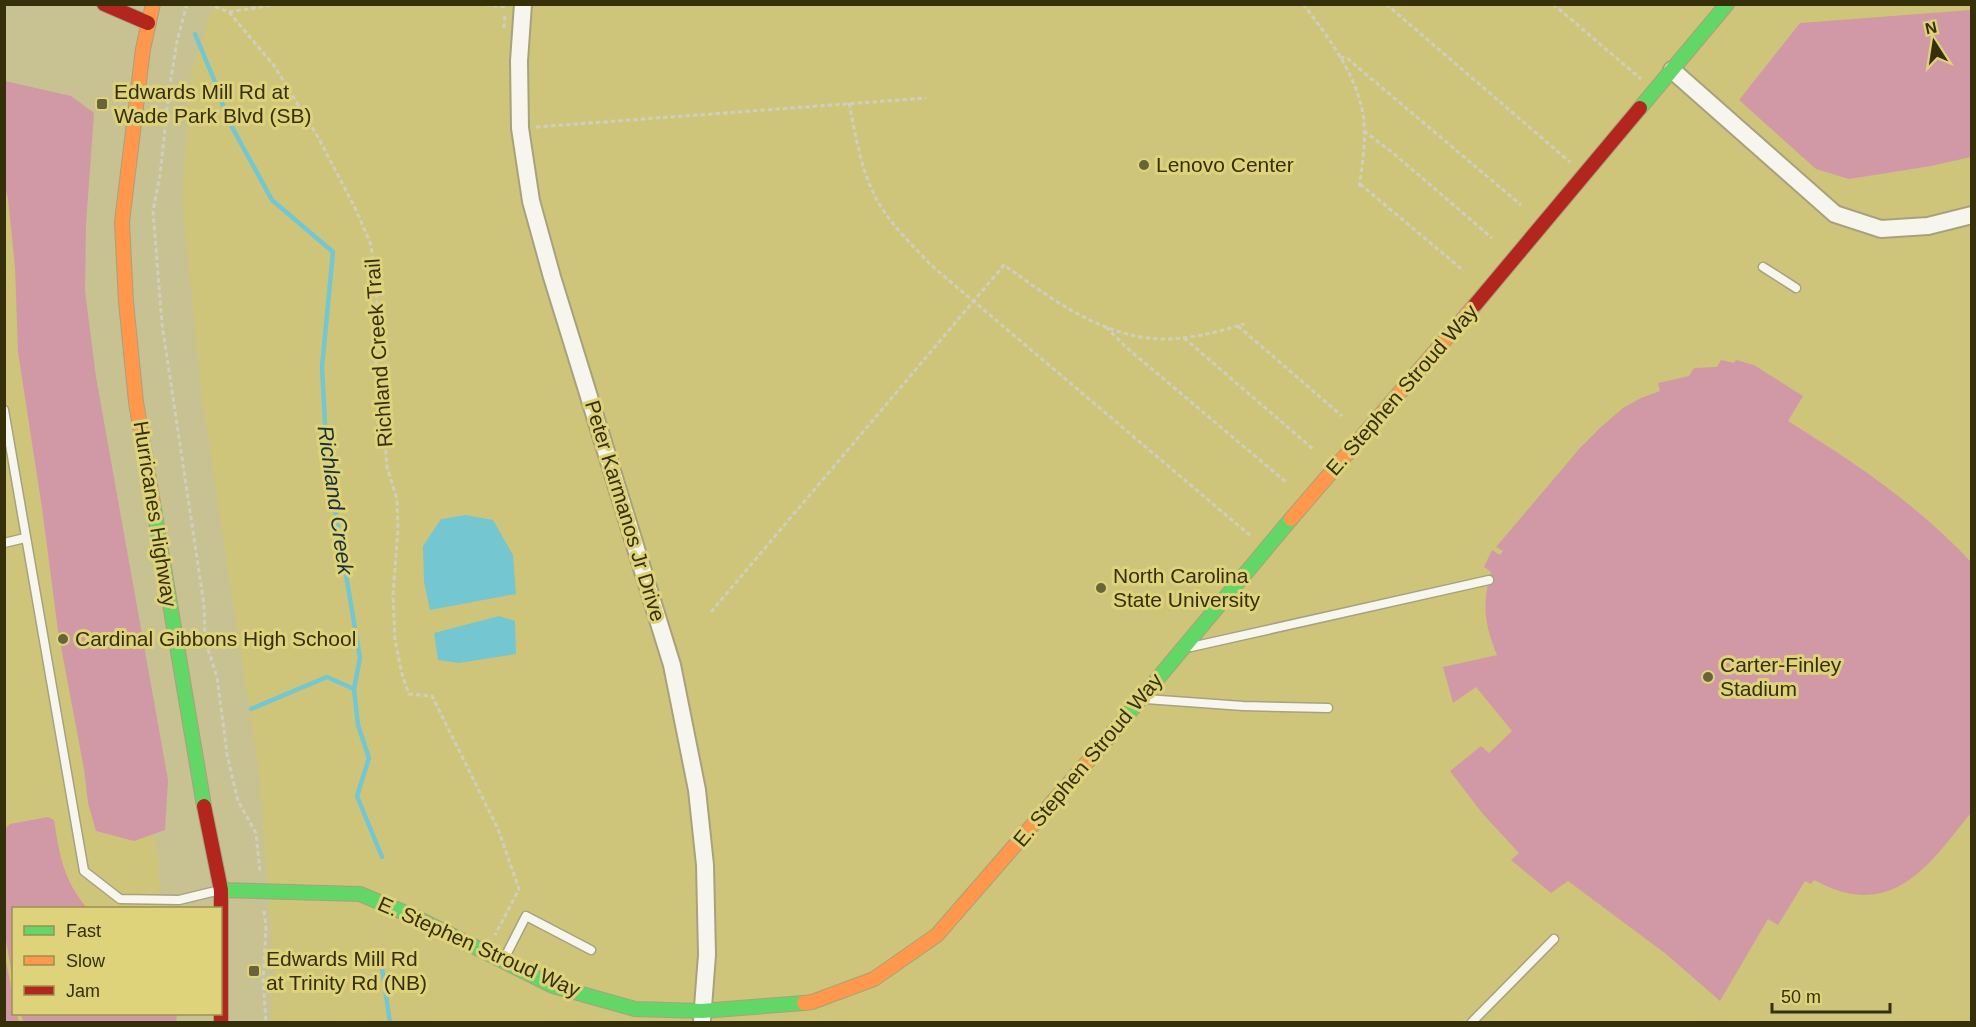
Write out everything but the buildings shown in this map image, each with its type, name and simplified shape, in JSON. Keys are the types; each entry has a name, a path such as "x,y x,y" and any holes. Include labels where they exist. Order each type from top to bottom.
{"street":[{"path":"104,4 148,23"},
{"name":"Hurricanes Highway","path":"153,4 143,50 122,222 126,302 136,402 202,797 221,890 221,907"},
{"name":"Peter Karmanos Jr Drive","path":"524,4 519,61 520,128 531,201 672,665 697,790 705,866 707,956 702,1017"},
{"name":"E. Stephen Stroud Way","path":"221,890 360,894 413,916 553,986 635,1009 702,1017 812,1002 874,979 938,935 1091,759 1281,530 1494,283 1726,4"},
{"path":"1672,70 1835,214 1881,228 1928,226 1971,215"}],"lane":[{"path":"1763,267 1796,288"},
{"path":"4,410 84,871 120,899 179,900 221,890"},
{"path":"4,543 25,538"},
{"path":"1182,649 1489,580"},
{"path":"1140,698 1243,706 1328,708"},
{"path":"503,962 526,916 591,950"},
{"path":"1472,1023 1554,939"}],"path":[{"path":"187,4 177,41 160,175 153,211 162,324 204,605 205,640 217,676 228,754 238,801 256,833 259,858"},
{"name":"Richland Creek Trail","path":"208,4 213,8 229,12 275,68 318,137 371,244 377,296 376,365 382,403 387,467 397,499 398,529 393,594 395,640 409,694 432,696 498,829 519,889 500,925"},
{"path":"229,12 279,4"},
{"path":"478,4 506,7"},
{"path":"1303,4 1352,78 1363,114 1360,187 1464,271"},
{"path":"1386,4 1573,165"},
{"path":"1553,4 1645,82"},
{"path":"1340,57 1347,58 1521,205"},
{"path":"535,127 926,98"},
{"path":"849,103 864,169 878,201 895,226 932,266 1256,540"},
{"path":"1364,131 1492,238"},
{"path":"711,612 1004,265 1073,311 1105,326 1149,338 1184,338 1207,335 1244,324"},
{"path":"1105,326 1126,348 1286,482"},
{"path":"1238,326 1342,416"},
{"path":"1184,338 1313,449"},
{"path":"266,928 263,980 266,1023"}],"shaded area":[{"name":"North Carolina State University","path":"214,4 1971,5 1971,1022 271,1022 274,969 260,779 202,396 182,201 191,74"},
{"path":"1971,10 1971,157 1849,179 1816,169 1739,100 1800,23"},
{"path":"5,81 71,96 94,113 86,224 85,291 96,377 168,780 165,830 134,841 96,831 88,803 84,769 58,631 18,352 15,267 5,186"},
{"name":"Cardinal Gibbons High School","path":"5,89 83,416 159,863 160,907 12,907 12,1015 160,1015 159,1022 5,1022"},
{"name":"Carter-Finley Stadium","path":"1721,360 1734,363 1736,360 1754,365 1803,396 1788,421 1837,452 1907,503 1951,541 1971,562 1971,813 1921,871 1890,890 1872,895 1852,894 1814,880 1811,884 1805,881 1778,925 1768,919 1720,1001 1666,954 1568,881 1551,893 1511,860 1519,853 1482,813 1450,771 1481,746 1489,753 1512,731 1476,687 1453,703 1443,667 1497,655 1489,633 1486,614 1486,594 1491,572 1484,567 1492,550 1500,555 1503,551 1496,547 1580,448 1623,408 1660,391 1658,383 1689,376 1694,368 1717,367"},
{"path":"48,817 54,820 64,867 73,887 86,907 12,907 12,975 5,935 5,829 10,824"},
{"path":"5,955 12,993 12,1015 17,1015 19,1022 5,1022"},
{"path":"21,1015 177,1015 176,1022 23,1022"}],"water":[{"path":"466,515 493,520 513,555 516,594 430,610 424,582 423,546 441,519"},
{"path":"499,616 515,621 516,654 459,663 438,660 434,633"}],"waterway":[{"name":"Richland Creek","path":"195,34 227,118 272,200 333,252 322,367 327,462 360,658 354,689 358,725 369,758 357,796 382,857"},
{"path":"251,709 327,677 354,689"},
{"name":"Richland Creek","path":"381,962 390,1022"}],"traffic: fast":[{"path":"1640,108 1727,4"},
{"path":"153,503 204,806"},
{"path":"1103,744 1291,519"},
{"path":"221,890 360,894 413,916 553,986 635,1009 702,1011 804,1003"}],"traffic: slow":[{"path":"153,4 143,49 122,222 126,302 136,402 153,503"},
{"path":"1291,519 1475,305"},
{"path":"804,1003 874,979 937,935 1103,744"}],"traffic: jam":[{"path":"104,4 148,23"},
{"path":"1475,305 1640,108"},
{"path":"204,806 221,890 221,907"},
{"path":"221,1015 221,1022"}],"place":[{"name":"Edwards Mill Rd at Wade Park Blvd (SB)","path":"102,104"},
{"name":"Lenovo Center","path":"1144,165"},
{"name":"North Carolina State University","path":"1101,588"},
{"name":"Cardinal Gibbons High School","path":"63,639"},
{"name":"Carter-Finley Stadium","path":"1708,677"},
{"name":"Edwards Mill Rd at Trinity Rd (NB)","path":"254,971"}]}
